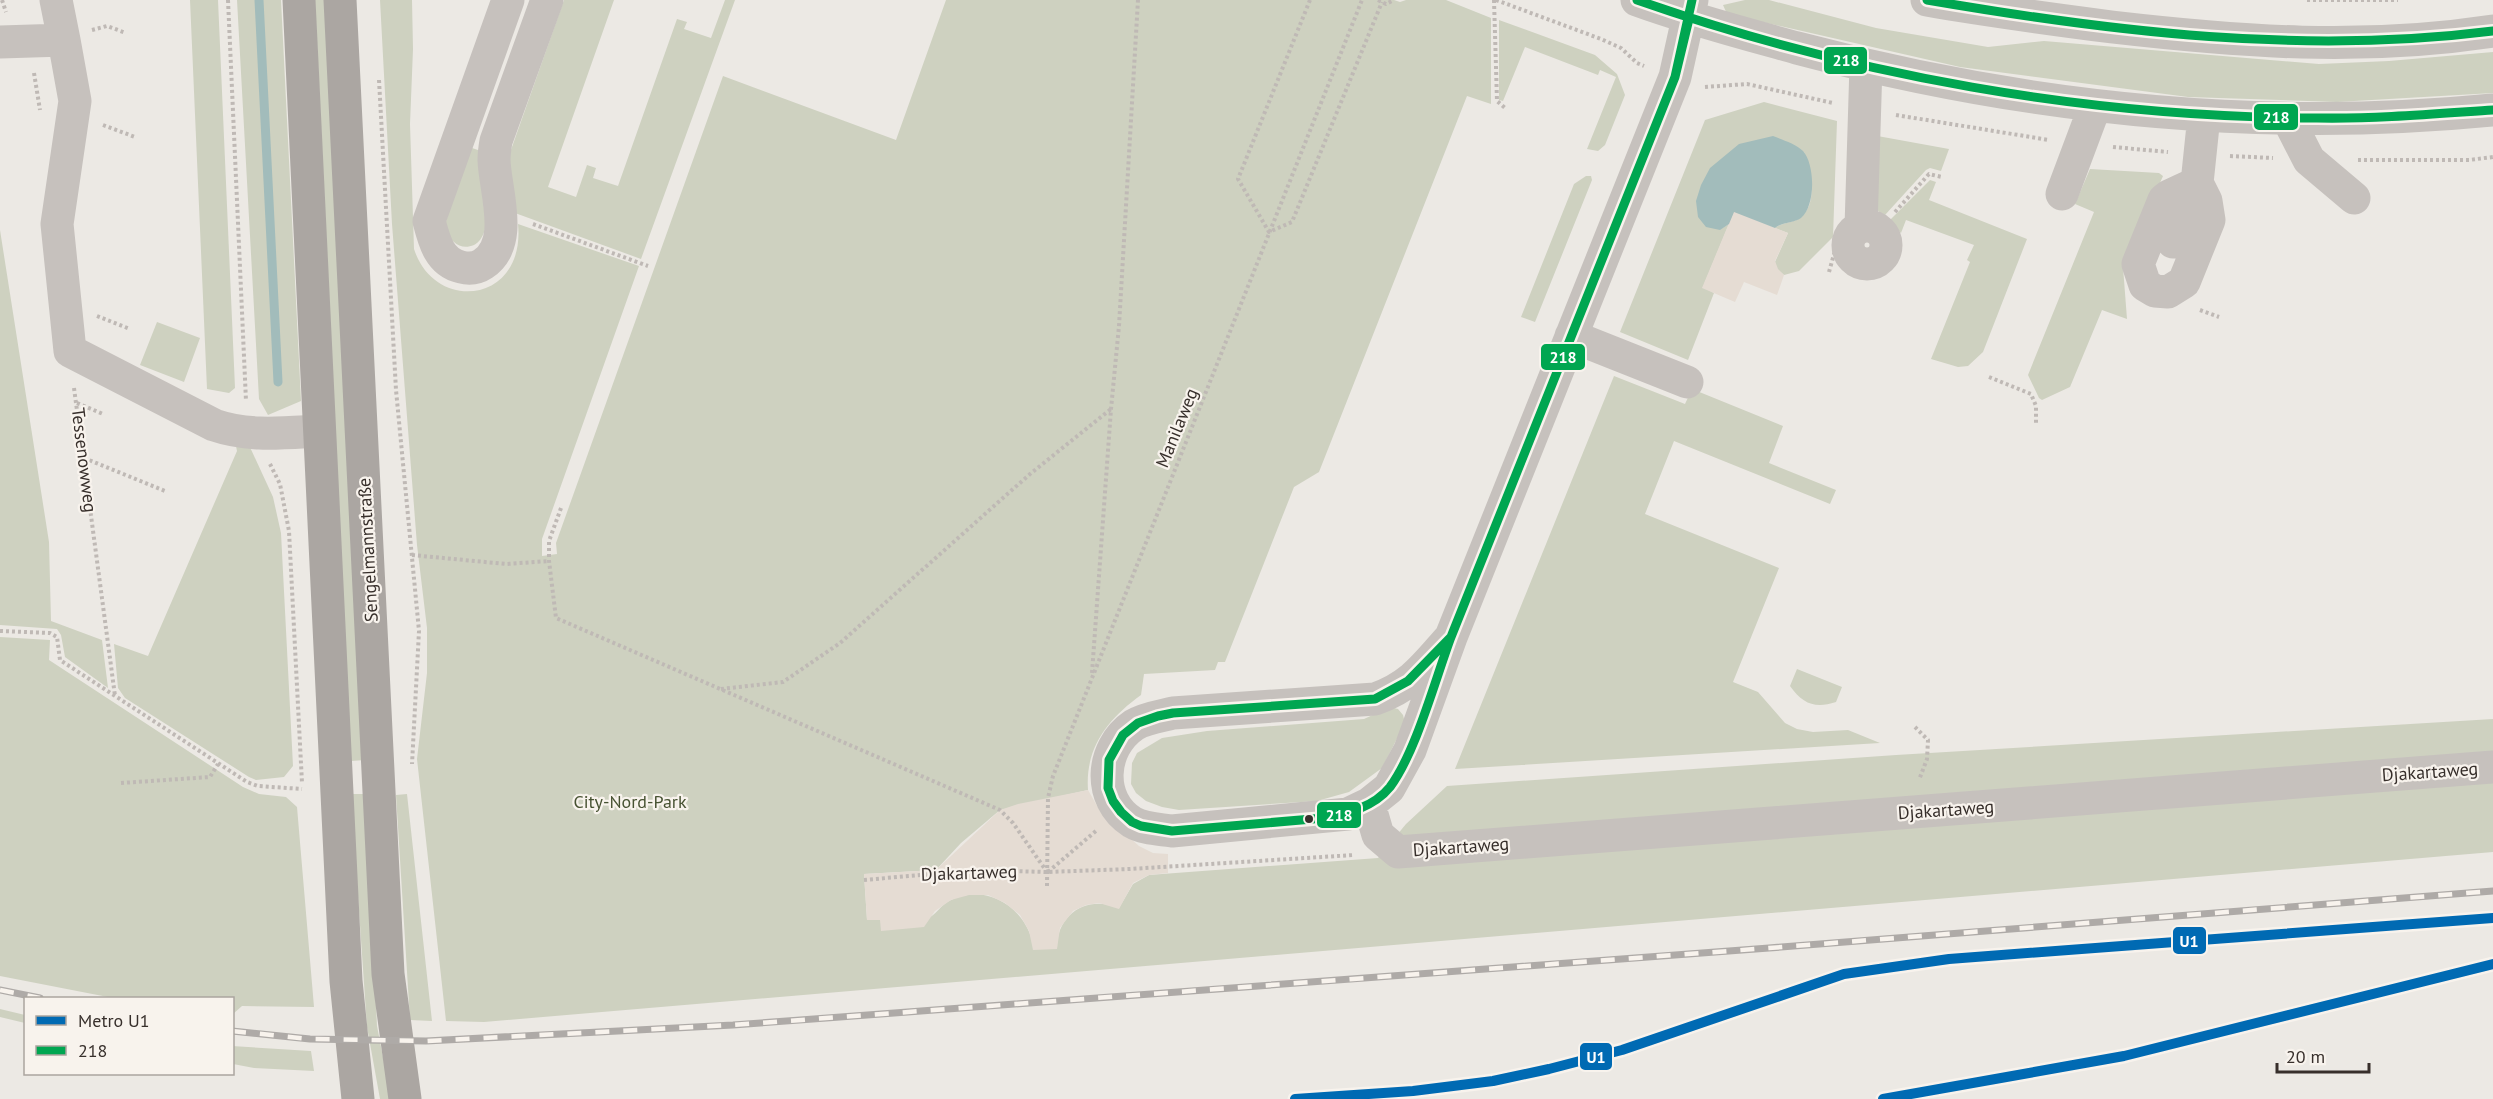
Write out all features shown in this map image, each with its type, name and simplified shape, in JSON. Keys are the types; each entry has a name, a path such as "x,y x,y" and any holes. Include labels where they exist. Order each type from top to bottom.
{"main road":[{"path":"299,0 346,981 358,1099"},
{"name":"Sengelmannstraße","path":"340,0 388,974 405,1099"}],"street":[{"path":"56,0 75,101 57,224 70,351 234,432 257,435 319,431"},
{"path":"508,0 429,221 436,245 445,260 461,267 477,268 491,259 498,246 501,229 494,158 496,141 547,0"},
{"path":"1636,0 1691,9 1866,65 1953,85 2095,106 2204,116 2288,119 2418,118 2493,110"},
{"path":"1927,0 1996,6 2188,36 2323,44 2433,40 2493,31"},
{"path":"1451,638 1415,678 1396,692 1375,699 1173,713 1134,725 1121,737 1112,750 1107,765 1110,798 1119,811 1133,822 1150,828 1172,831 1348,814 1369,804 1389,788 1410,750 1451,638 1675,77 1691,9"},
{"path":"0,42 64,40"},
{"path":"1866,65 1870,228"},
{"path":"2062,194 2095,106"},
{"path":"2173,242 2197,183 2204,116"},
{"path":"2288,119 2309,160 2354,198"},
{"path":"1571,336 1687,382"},
{"name":"Djakartaweg","path":"1369,804 1378,835 1398,852 2493,767"}],"path":[{"path":"228,0 245,399 257,435 280,484 289,531 301,772"},
{"path":"1092,677 1119,326 1138,0"},
{"path":"1310,0 1238,179 1269,232 1292,222 1380,1 1386,4 1394,0"},
{"name":"Manilaweg","path":"1047,886 1050,787 1362,0"},
{"path":"1494,0 1497,101 1505,108"},
{"path":"2307,0 2398,0"},
{"path":"378,69 396,390 419,631 412,767"},
{"path":"1870,228 1929,174 1942,177"},
{"path":"500,212 648,266"},
{"name":"Tessenowweg","path":"70,351 115,697"},
{"path":"1989,377 2031,394 2036,406 2036,425"},
{"path":"76,403 103,414"},
{"path":"720,689 783,682 840,643 1021,482 1111,409"},
{"path":"83,457 165,491"},
{"path":"561,508 549,541 549,561 556,618 1000,810 1013,823 1047,872 1100,828"},
{"path":"412,555 506,564 549,561"},
{"path":"0,631 50,633 57,637 60,660 247,782 258,786 302,789"},
{"path":"1915,726 1928,740 1927,759 1916,785"},
{"path":"120,783 210,777 218,764"},
{"name":"Djakartaweg","path":"864,880 976,870 1047,872 1130,869 1398,852"}],"green space":[{"path":"190,0 218,0 235,388 229,393 207,389"},
{"path":"237,0 281,0 301,401 268,415 259,399"},
{"path":"315,0 327,0 365,760 351,761"},
{"name":"City-Nord-Park","path":"380,0 412,0 410,124 414,249 425,270 440,284 458,290 477,290 494,284 508,270 517,250 518,224 639,266 542,539 542,556 557,554 556,543 723,76 896,140 946,0 1394,0 1400,2 1446,0 1491,18 1491,104 1467,96 1319,472 1294,487 1225,662 1218,662 1215,670 1144,674 1141,695 1109,724 1095,747 1090,760 1088,790 1000,810 961,843 936,870 864,874 867,920 923,919 931,917 949,901 975,894 1000,900 1011,907 1027,927 1032,940 1057,948 1062,925 1076,910 1096,904 1119,908 1133,884 1149,875 1378,858 1406,824 1447,786 1896,755 2493,719 2493,852 484,1022 446,1021 417,759 427,673 427,628 417,545 392,224"},
{"path":"564,0 614,0 548,187 576,197 587,165 596,168 593,178 618,186 677,19 687,22 684,29 711,38 725,0 735,0 641,259 515,213 507,161"},
{"path":"1745,0 1769,0 1876,28 1988,47 2044,41 2319,64 2389,61 2493,52 2493,93 2337,102 2188,97 1960,67 1727,14 1723,5"},
{"path":"1499,20 1595,55 1617,74 1625,95 1605,145 1598,151 1587,149 1616,77 1600,70 1598,75 1525,47 1503,101 1499,100"},
{"path":"1764,102 1837,121 1833,237 1799,271 1784,275 1777,269 1775,262 1788,233 1775,228 1801,217 1810,202 1810,177 1804,152 1719,230 1729,224 1703,287 1714,293 1688,360 1620,332 1705,120"},
{"path":"1872,135 1949,149 1941,171 1930,168 1926,170 1885,215 1878,211"},
{"path":"469,147 481,151 487,216 481,239 474,245 465,247 453,241 443,231"},
{"path":"2090,169 2159,173 2163,176 2123,267 2127,319 2102,310 2070,387 2042,400 2028,375 2094,212 2075,204"},
{"path":"1586,176 1591,176 1592,180 1535,322 1521,317 1574,184"},
{"path":"1930,180 1936,182 1929,200 2027,239 1983,352 1968,366 1958,367 1931,359 1970,262 1967,260 1974,245 1906,220 1901,233 1889,221"},
{"path":"0,230 49,542 51,621 102,640 108,688 65,657 61,635 57,629 0,625"},
{"path":"157,322 200,338 184,382 140,365"},
{"path":"1614,376 1685,404 1692,389 1783,426 1769,463 1836,490 1830,504 1674,441 1645,514 1779,568 1733,682 1758,692 1785,723 1797,729 1813,732 1848,730 1880,743 1455,769"},
{"path":"249,445 273,497 281,533 293,766 284,777 256,780 125,698 118,688 114,644 148,656 237,451 236,446"},
{"path":"0,637 50,640 49,660 243,787 259,794 286,797 297,807 314,1007 242,1006 234,1013 234,997 108,997 0,976"},
{"path":"1797,669 1842,687 1836,702 1816,705 1800,697 1790,686"},
{"path":"1390,707 1398,709 1405,723 1382,768 1349,792 1317,801 1179,810 1146,801 1136,793 1131,784 1132,763 1137,753 1162,738 1207,731 1364,719"},
{"path":"351,794 366,794 377,1026 391,1099 380,1099 367,1027"},
{"path":"407,794 432,1021 410,1020 396,795"},
{"path":"0,1009 24,1015 24,1023 0,1017"},
{"path":"234,1046 311,1051 314,1071 254,1068 234,1064"}],"shaded area":[{"path":"1734,211 1788,233 1775,261 1778,269 1784,275 1777,295 1744,282 1735,302 1702,288"},
{"path":"1088,790 1100,811 1139,846 1153,853 1168,854 1168,873 1149,875 1133,883 1119,909 1099,903 1086,905 1073,911 1060,928 1057,949 1033,950 1029,931 1020,915 1005,903 988,895 969,895 951,900 935,911 924,927 881,931 880,920 867,920 864,874 936,870 1000,810 1018,804"}],"water":[{"path":"1773,136 1797,146 1807,157 1812,185 1806,212 1798,220 1775,228 1734,212 1729,224 1720,230 1706,227 1698,217 1696,201 1710,168 1739,144"}],"waterway":[{"path":"259,0 278,382"}],"railway":[{"path":"234,1031 310,1039 426,1041 733,1025 1769,948 2493,891"},
{"path":"0,990 35,997"}],"metro line":[{"name":"U1","path":"1295,1099 1413,1091 1493,1081 1549,1069 1622,1050 1844,974 1949,959 2493,918"},
{"name":"U1","path":"1883,1099 2124,1056 2493,964"}],"transit line":[{"name":"218","path":"1637,0 1719,27 1802,50 1972,87 2058,100 2144,110 2231,116 2317,118 2383,117 2493,110"},
{"name":"218","path":"1675,77 1692,0"},
{"name":"218","path":"1927,0 1997,12 2138,30 2280,40 2351,41 2422,38 2493,31"},
{"name":"218","path":"1675,77 1689,19"},
{"name":"218","path":"1451,637 1675,77"},
{"name":"218","path":"1451,637 1675,77"},
{"name":"218","path":"1451,637 1408,755 1390,787 1368,805 1351,812 1324,818 1172,831 1141,826 1132,822 1113,801 1108,788 1109,760 1123,735 1138,723 1173,713 1375,699 1408,681 1451,637"}]}
